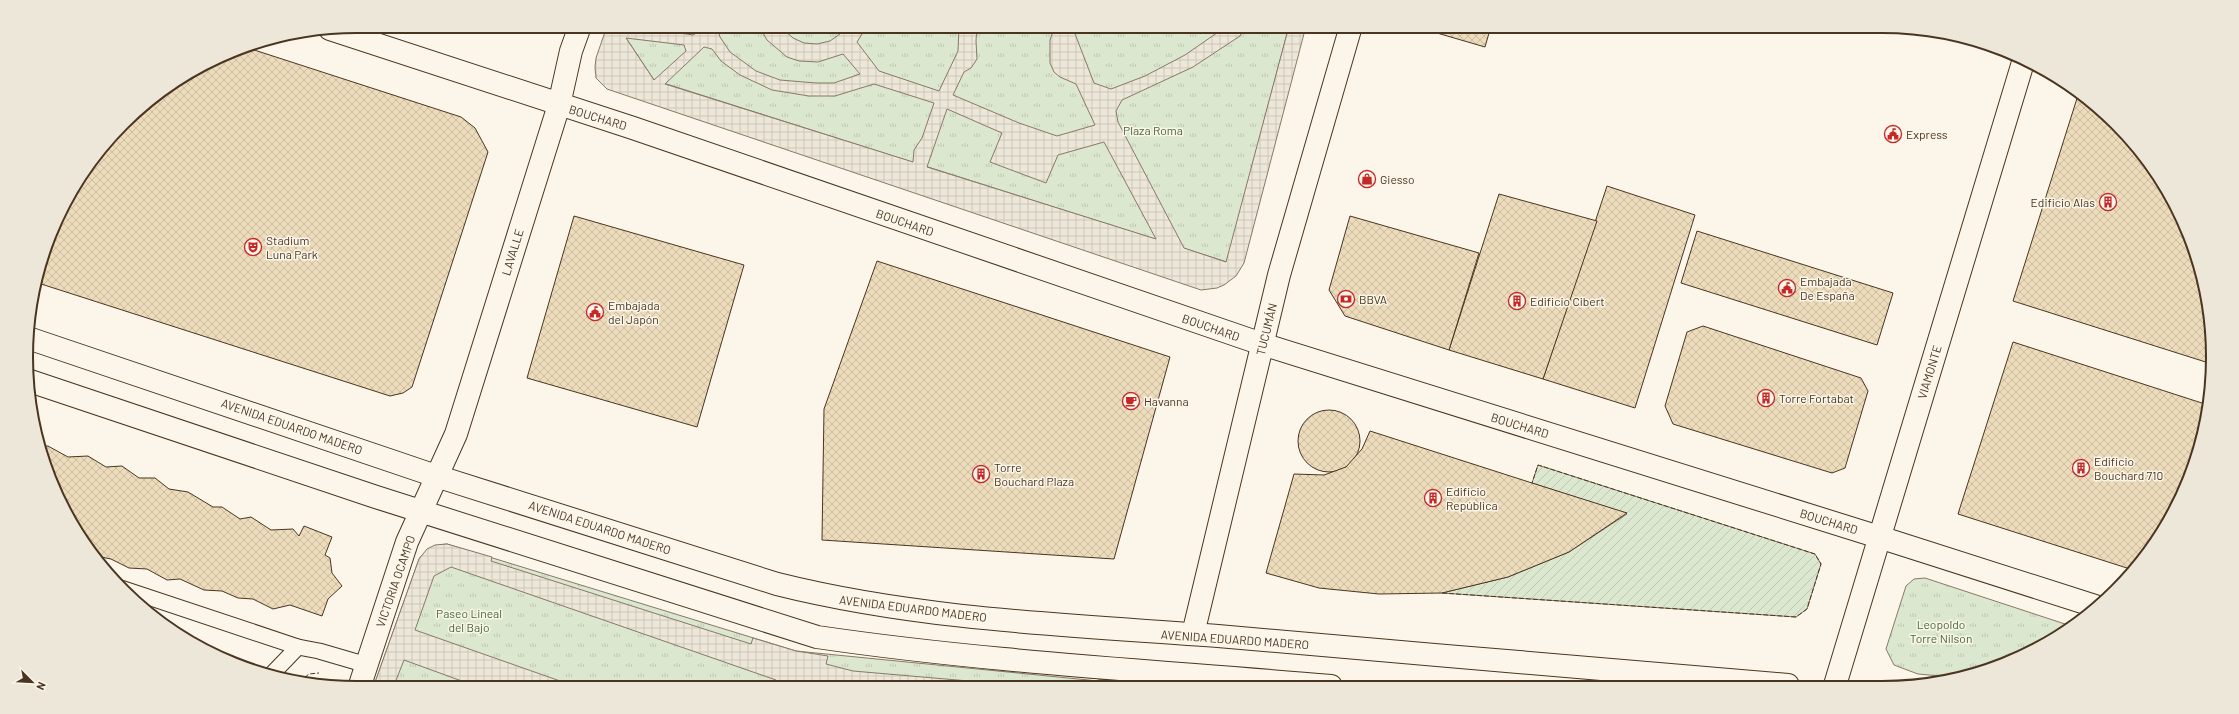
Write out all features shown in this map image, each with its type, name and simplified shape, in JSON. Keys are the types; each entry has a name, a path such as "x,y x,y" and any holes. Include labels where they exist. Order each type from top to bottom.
{"street":[{"name":"LAVALLE","path":"436,476 456,434 558,105 571,51 577,33"},
{"name":"TUCUMÁN","path":"1193,634 1279,275 1349,33"},
{"name":"BOUCHARD","path":"344,34 558,105 633,128 1262,344 1880,537 2091,605"},
{"name":"VIAMONTE","path":"1837,681 2022,65"},
{"name":"AVENIDA EDUARDO MADERO","path":"34,340 436,476 777,584 823,595 874,605 931,612 1122,630 1193,634 1741,681"},
{"path":"34,382 421,511 817,637 875,645 1122,670 1266,681"},
{"name":"VICTORIA OCAMPO","path":"361,681 407,542 436,476"}],"lane":[{"path":"134,592 298,647 319,651 367,665"},
{"path":"275,671 298,647"}],"green space":[{"name":"Plaza Roma","path":"628,33 1287,33 1227,262 654,80 626,38"},
{"path":"1538,465 1815,554 1821,564 1807,609 1796,617 1442,593 1508,577 1569,552 1627,514 1532,483"},
{"name":"Paseo Lineal del Bajo","path":"447,544 796,651 1098,681 375,681 419,559 425,552 438,545"},
{"name":"Leopoldo Torre Nilson","path":"1925,578 2065,624 2044,638 2025,648 1986,664 1945,675 1918,674 1894,665 1886,649 1906,586 1914,579"}],"shaded area":[{"path":"605,33 680,33 693,35 696,33 719,33 730,52 756,71 780,80 834,83 860,74 843,54 818,62 799,61 787,57 767,40 763,33 788,33 793,38 804,43 817,44 830,41 841,33 863,33 857,42 879,71 939,91 958,51 959,33 977,33 977,59 971,68 964,72 953,95 1019,123 1057,136 1095,125 1076,84 1060,77 1054,72 1050,63 1050,40 1052,33 1075,33 1094,83 1111,89 1145,76 1185,55 1217,33 1242,33 1240,36 1193,67 1122,100 1116,111 1118,122 1184,248 1226,262 1287,33 1304,33 1244,263 1236,276 1224,285 1217,288 1201,290 607,89 596,78 596,58","holes":["626,38 684,45 686,51 654,80","704,47 712,49 721,61 740,75 772,90 809,96 835,96 874,84 934,103 922,138 914,150 913,162 665,84","947,109 1002,133 990,162 1046,183 1058,155 1104,142 1156,239 927,167"]},
{"path":"447,544 492,557 491,561 751,644 753,638 796,651 828,656 826,664 853,671 969,681 776,681 451,567 434,576 415,630 560,681 462,681 404,660 396,681 375,681 419,559 427,549 435,545"},
{"path":"1099,679 1116,681 1098,681"}],"building":[{"path":"1437,33 1489,33 1485,47"},
{"name":"Stadium Luna Park","path":"254,50 461,117 475,128 488,152 412,387 403,393 390,396 41,284 50,253 66,214 76,195 113,143 143,113 195,76 214,66"},
{"name":"Edificio Alas","path":"2077,99 2096,113 2126,143 2163,195 2173,214 2189,253 2200,294 2205,336 2206,362 2013,301"},
{"path":"1607,186 1695,215 1635,408 1543,379"},
{"name":"Edificio Cibert","path":"1499,194 1597,221 1543,379 1449,350"},
{"path":"574,216 744,265 697,427 527,378"},
{"path":"1350,216 1479,253 1449,350 1345,316 1329,290"},
{"name":"Embajada De España","path":"1697,231 1893,293 1877,345 1681,283"},
{"name":"Torre Bouchard Plaza","path":"877,261 1170,357 1114,559 822,540 824,409"},
{"name":"Torre Fortabat","path":"1703,326 1861,378 1868,391 1845,468 1832,473 1673,424 1665,406 1687,332"},
{"name":"Edificio Bouchard 710","path":"2013,342 2202,403 2200,420 2189,461 2173,500 2163,519 2128,568 1958,514"},
{"path":"1329,410 1346,415 1351,419 1355,424 1360,441 1355,458 1351,463 1346,467 1329,472 1312,467 1307,463 1303,458 1298,441 1303,424 1307,419 1312,415"},
{"name":"Edificio República","path":"1370,431 1627,513 1569,552 1508,577 1442,593 1379,594 1319,588 1266,573 1294,474 1324,475 1346,467 1362,449"},
{"path":"46,446 68,457 88,456 106,467 122,466 139,478 155,478 169,489 188,492 213,507 222,507 240,519 251,517 271,530 293,529 299,536 304,526 332,537 325,555 330,558 332,573 342,586 328,599 322,616 290,605 273,609 253,599 238,598 222,591 204,590 180,579 167,580 147,569 129,568 111,559 103,557 76,519 58,481"}],"fence":[{"path":"1442,593 1796,617 1807,609 1821,564 1815,554 1538,465 1532,483"},
{"path":"306,677 309,674 319,673"}],"place":[{"name":"Express","path":"1893,134"},
{"name":"Giesso","path":"1367,179"},
{"name":"Edificio Alas","path":"2108,202"},
{"name":"Stadium Luna Park","path":"253,247"},
{"name":"Embajada De España","path":"1787,288"},
{"name":"BBVA","path":"1346,299"},
{"name":"Edificio Cibert","path":"1517,301"},
{"name":"Embajada del Japón","path":"595,312"},
{"name":"Torre Fortabat","path":"1766,398"},
{"name":"Havanna","path":"1131,401"},
{"name":"Edificio Bouchard 710","path":"2081,468"},
{"name":"Torre Bouchard Plaza","path":"981,474"},
{"name":"Edificio República","path":"1433,498"}]}
